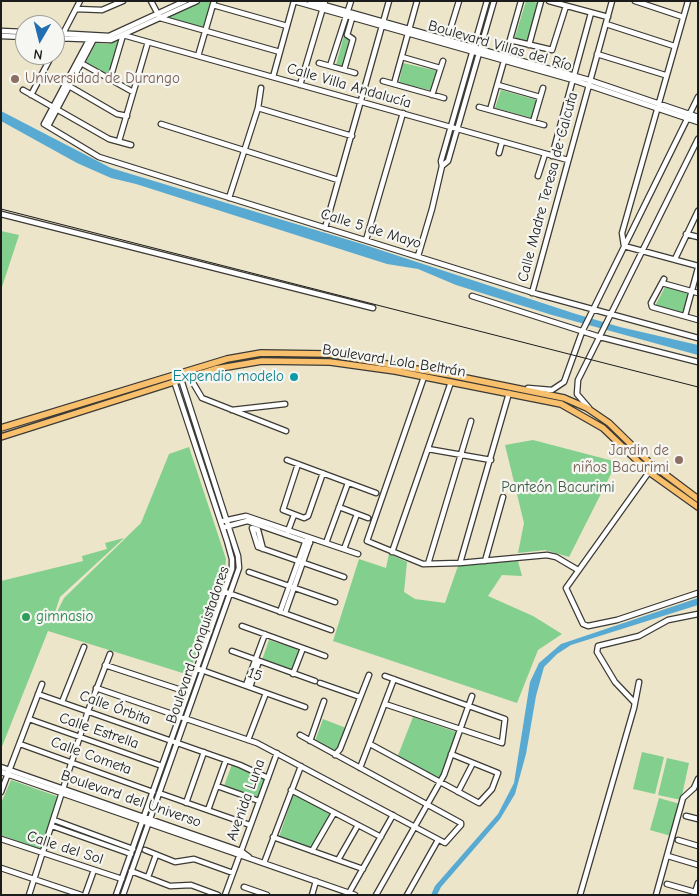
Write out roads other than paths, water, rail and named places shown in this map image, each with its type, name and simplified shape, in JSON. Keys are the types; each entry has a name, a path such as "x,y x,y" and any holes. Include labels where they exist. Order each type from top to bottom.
{"main road":[{"name":"Boulevard Lola Beltrán","path":"1,437 174,382 188,370 238,356 280,352 328,354 396,368 519,388 563,401 596,414 615,428 650,463 698,498"},
{"name":"Boulevard Lola Beltrán","path":"1,428 172,375 190,376 248,363 298,360 396,368 424,377 563,401 603,428 649,472 697,506"}],"street":[{"path":"65,28 80,1"},
{"path":"76,9 102,10 123,1"},
{"path":"151,1 158,16 280,52"},
{"path":"65,37 111,40 186,3 197,1"},
{"path":"273,77 294,1"},
{"name":"Boulevard Villas del Río","path":"294,1 324,5"},
{"name":"Boulevard Villas del Río","path":"310,1 350,15 589,82 657,106 698,117"},
{"path":"345,34 350,15 351,1"},
{"path":"325,228 390,1"},
{"path":"394,84 417,1"},
{"path":"418,256 442,166 441,161 487,1"},
{"path":"442,166 448,162 494,1"},
{"path":"490,110 522,1"},
{"path":"529,45 541,1"},
{"path":"549,1 608,17"},
{"name":"Calle Madre Teresa de Calcuta","path":"532,293 612,1"},
{"path":"635,1 683,17"},
{"path":"624,246 622,229 665,75 688,1"},
{"path":"447,40 457,2"},
{"path":"198,56 213,3 287,26"},
{"path":"300,85 324,5"},
{"path":"510,40 549,51 554,49 566,6"},
{"path":"552,156 591,13"},
{"path":"606,24 674,46"},
{"path":"1,31 15,32"},
{"name":"Boulevard Villas del Río","path":"409,31 447,40 473,50"},
{"path":"110,79 122,33"},
{"name":"Calle Villa Andalucía","path":"122,33 148,42 568,160"},
{"path":"330,66 340,35 345,34 354,38 344,70"},
{"path":"1,36 15,37"},
{"path":"55,108 92,38"},
{"path":"119,141 148,42"},
{"path":"597,54 665,75"},
{"path":"402,57 440,68"},
{"path":"432,95 443,61"},
{"path":"79,62 134,92"},
{"path":"319,63 354,73"},
{"path":"31,94 47,65"},
{"path":"383,81 444,98"},
{"path":"68,85 117,114 127,116"},
{"path":"498,85 540,97"},
{"path":"229,198 258,108 261,88"},
{"path":"533,122 542,88"},
{"path":"23,90 109,138 131,145"},
{"path":"519,388 547,390 561,385 566,378 582,331 698,97"},
{"path":"479,106 544,125"},
{"name":"Calle 5 de Mayo","path":"55,108 46,125 99,157 610,317 698,338"},
{"path":"258,108 352,136"},
{"path":"366,240 402,114"},
{"name":"Boulevard Villas del Río","path":"689,116 698,122"},
{"path":"161,124 338,180"},
{"path":"596,414 580,399 577,388 578,380 698,139"},
{"path":"499,153 502,142"},
{"path":"538,176 545,154"},
{"path":"675,259 698,212"},
{"path":"1,214 373,308"},
{"path":"686,234 698,237"},
{"path":"624,246 698,267 685,316"},
{"path":"698,293 663,281 652,303 653,308 698,320"},
{"path":"472,296 582,331 698,362"},
{"path":"188,370 199,396 230,410 286,430"},
{"name":"Boulevard Conquistadores","path":"116,895 233,564 172,375"},
{"name":"Boulevard Conquistadores","path":"123,895 202,670 238,574 239,562 180,376"},
{"path":"424,377 366,540 392,552 428,564 547,555 556,557 578,570"},
{"path":"392,552 451,382"},
{"path":"460,563 509,393"},
{"path":"230,410 285,404"},
{"path":"428,564 471,421"},
{"path":"428,449 491,460"},
{"path":"288,460 376,493"},
{"path":"298,464 284,508 285,511 294,515 304,518 308,516 323,473"},
{"path":"649,472 566,588 583,624 588,626 617,620 698,593"},
{"path":"326,543 348,482"},
{"path":"485,561 503,497"},
{"path":"339,507 368,518"},
{"path":"344,549 357,514"},
{"path":"287,532 294,515"},
{"path":"222,529 246,518"},
{"path":"220,522 246,518 308,540 326,543 358,554"},
{"path":"282,613 308,540"},
{"path":"263,549 344,578"},
{"path":"249,572 334,602"},
{"path":"223,591 332,630"},
{"path":"634,702 615,682 597,652 598,646 639,636 668,620 698,614"},
{"path":"242,626 325,656"},
{"path":"248,686 258,661 265,634"},
{"path":"62,702 84,647"},
{"path":"293,674 303,648"},
{"path":"232,651 360,697"},
{"path":"29,895 64,792 88,711 110,654"},
{"path":"106,665 187,692"},
{"name":"15","path":"196,668 305,707"},
{"path":"337,753 369,675"},
{"path":"384,676 504,719 506,722 502,743 385,704"},
{"path":"360,768 394,680"},
{"path":"580,895 634,708 639,682"},
{"path":"1,792 42,684"},
{"path":"96,688 248,740 277,753 445,843 448,842 460,826 460,823 348,762 337,753 300,735"},
{"path":"248,740 266,692"},
{"name":"Calle Órbita","path":"38,694 226,760 268,778"},
{"path":"376,895 440,783 472,696"},
{"path":"310,741 324,701"},
{"name":"Calle Estrella","path":"29,719 162,766"},
{"name":"Calle Cometa","path":"20,744 153,792"},
{"path":"370,744 477,803 492,789 498,774 497,772 451,754"},
{"path":"186,803 204,752"},
{"name":"Avenida Luna","path":"225,895 277,753"},
{"path":"208,810 226,760"},
{"path":"458,792 474,763"},
{"path":"264,863 290,790 301,766"},
{"name":"Boulevard del Universo","path":"1,767 9,772 64,792 352,894"},
{"name":"Boulevard del Universo","path":"1,772 9,772"},
{"path":"656,895 684,795 696,788 698,779"},
{"path":"217,786 259,801"},
{"path":"290,790 381,837"},
{"path":"159,793 250,826"},
{"path":"312,851 334,813"},
{"path":"352,894 363,868 393,815"},
{"path":"686,816 698,819"},
{"path":"53,823 132,851"},
{"path":"338,860 358,825"},
{"path":"273,837 363,868"},
{"name":"Calle del Sol","path":"1,839 122,880"},
{"path":"407,895 438,840"},
{"path":"678,840 698,846"},
{"path":"145,850 175,862 194,859 233,873"},
{"path":"148,877 156,854"},
{"path":"668,856 698,865"},
{"path":"1,868 81,895"},
{"path":"85,895 94,870"},
{"path":"131,871 172,886 191,885 218,895"},
{"path":"312,895 316,881"},
{"path":"667,884 695,894 698,883"},
{"path":"244,887 254,893 267,895"}],"water":[{"path":"1,111 111,168 362,244 576,314 620,327 698,345 698,355 552,315 456,285 418,269 387,264 136,184 111,178 77,163 1,121"},
{"path":"698,598 698,605 571,645 557,654 544,667 536,696 526,754 515,794 500,819 441,887 437,895 431,895 435,886 498,814 514,783 530,682 539,663 561,644"}],"railway":[{"path":"1,209 698,387"}],"place":[{"name":"Universidad de Durango","path":"15,79"},
{"name":"Expendio modelo","path":"294,377"},
{"name":"Jardin de niños Bacurimi","path":"679,460"},
{"name":"gimnasio","path":"26,617"}],"park label":[{"name":"Panteón Bacurimi","path":"558,488"}]}
